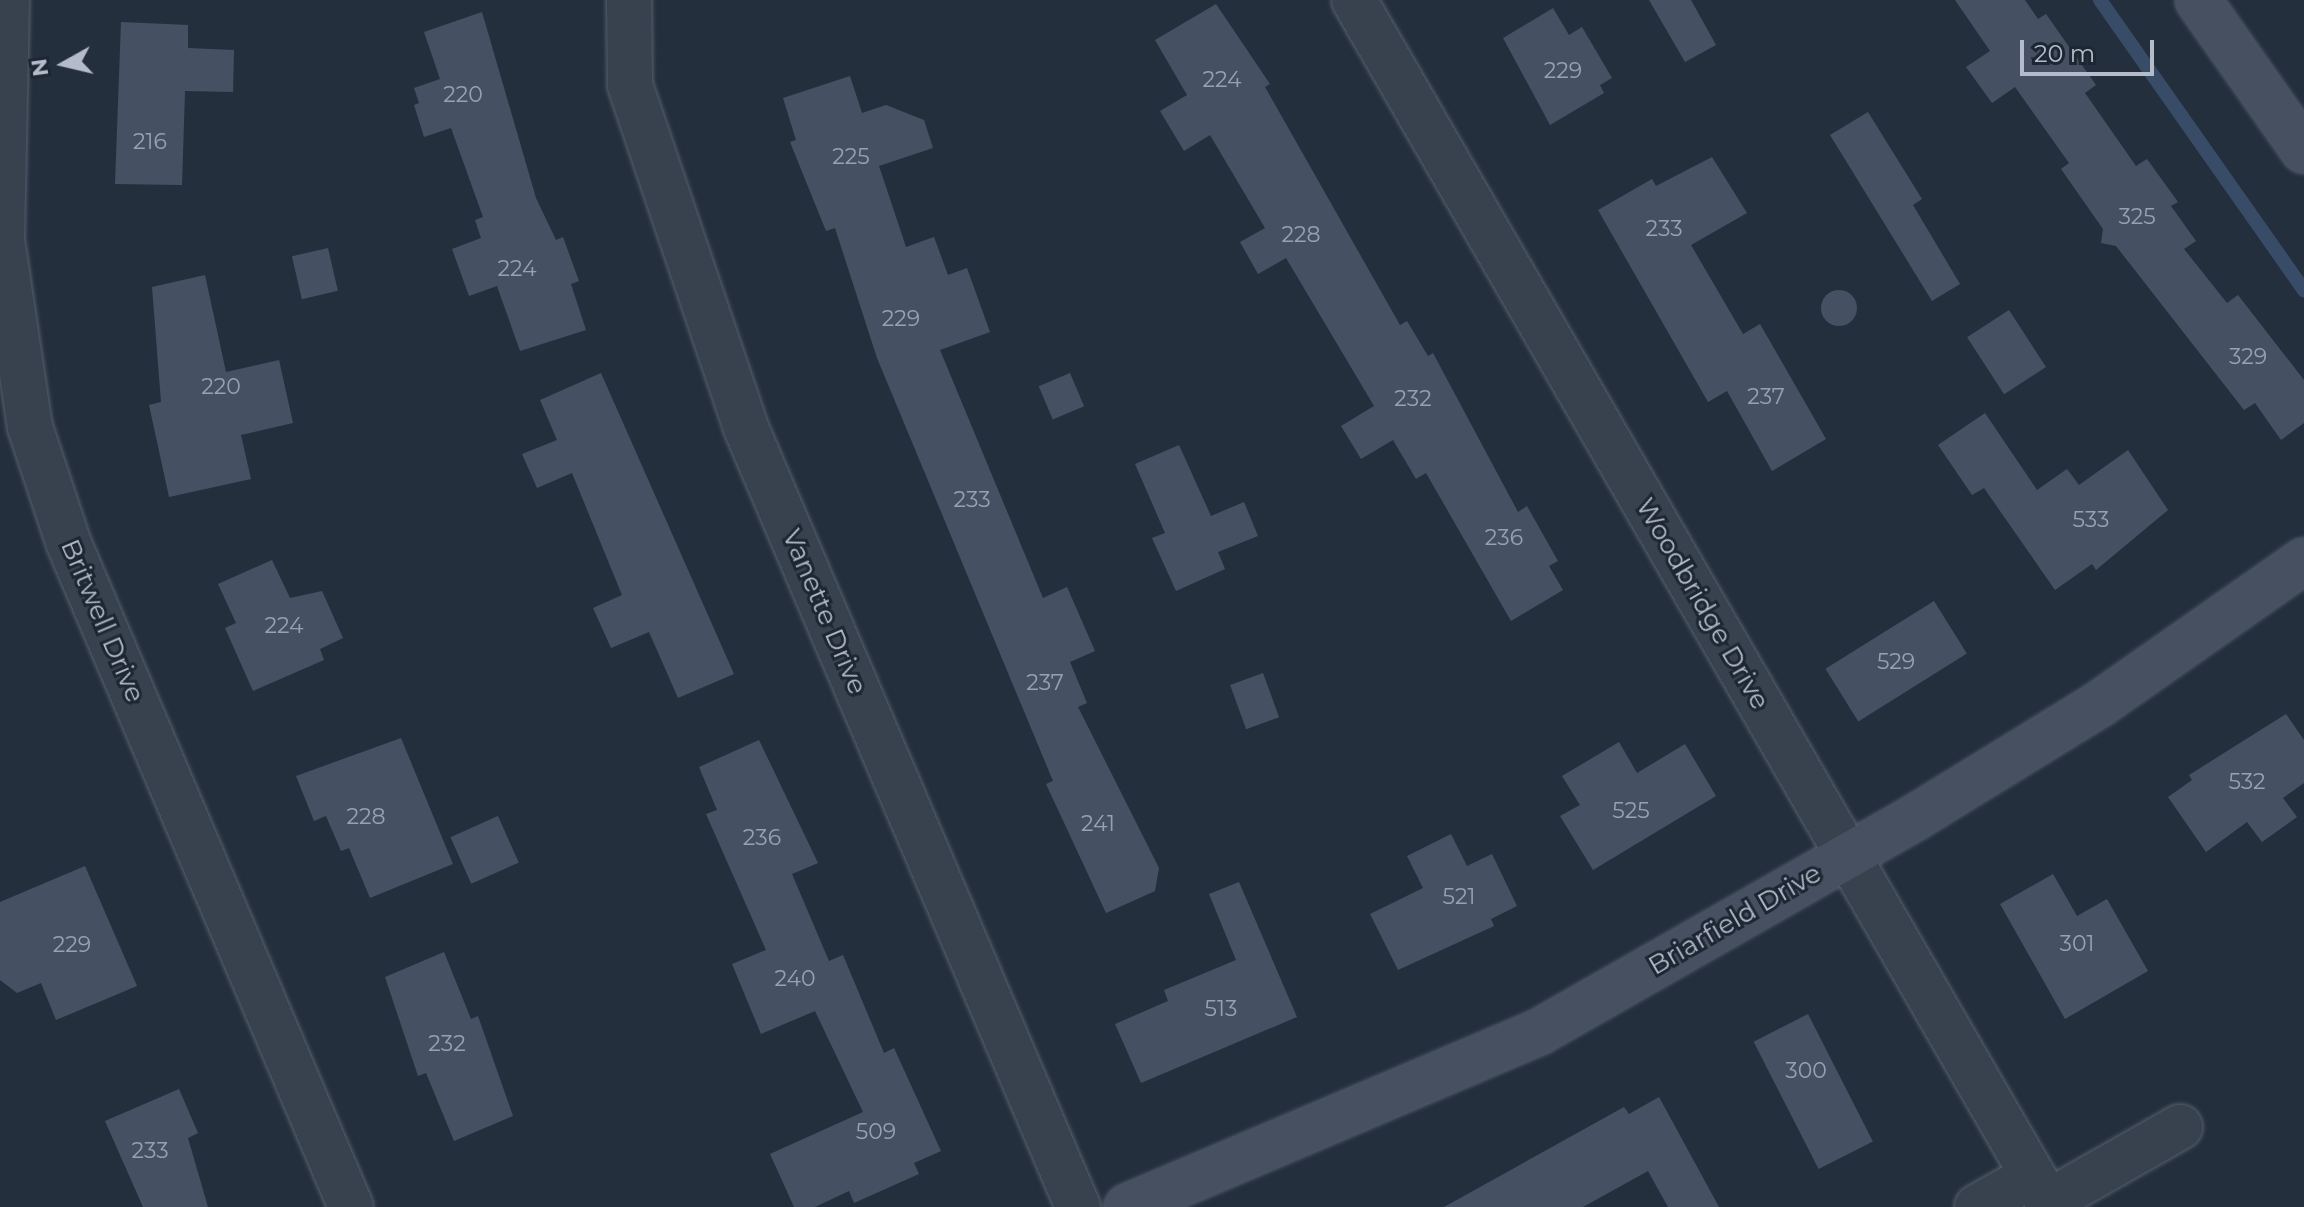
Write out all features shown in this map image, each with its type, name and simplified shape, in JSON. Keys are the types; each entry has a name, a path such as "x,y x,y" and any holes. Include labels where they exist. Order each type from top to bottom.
{"street":[{"name":"Britwell Drive","path":"7,0 1,240 30,427 69,544 351,1207"},
{"name":"Vanette Drive","path":"629,0 630,85 746,428 1078,1207"},
{"name":"Woodbridge Drive","path":"1354,0 2044,1195"},
{"path":"2198,0 2304,151"},
{"name":"Briarfield Drive","path":"1127,1207 1539,1032 1847,856 2101,703 2304,561"},
{"path":"1977,1207 2044,1195 2180,1127"}],"building":[{"path":"1649,0 1691,0 1716,45 1685,62"},
{"path":"1955,0 2025,0 2038,19 2046,14 2096,85 2085,93 2136,166 2147,159 2178,202 2171,206 2196,241 2184,249 2227,303 2238,295 2304,380 2304,423 2281,440 2255,403 2244,410 2116,246 2101,243 2103,229 2061,169 2069,163 2015,87 1992,103 1966,67 1990,51"},
{"path":"1216,4 1270,84 1265,87 1400,325 1407,321 1428,356 1433,353 1518,512 1527,506 1558,561 1549,566 1563,590 1511,621 1426,473 1416,479 1393,440 1361,459 1341,426 1374,406 1286,258 1258,274 1240,242 1265,228 1210,135 1184,151 1160,111 1187,95 1155,40"},
{"path":"1553,8 1569,35 1582,27 1612,78 1600,85 1604,93 1550,125 1503,38"},
{"path":"482,12 536,198 556,240 563,237 579,281 571,284 586,330 520,351 497,286 469,296 452,249 481,238 475,220 483,217 451,128 424,137 414,105 419,103 414,88 440,79 424,32"},
{"path":"121,22 188,25 188,48 234,50 233,92 185,91 182,185 115,184"},
{"path":"850,76 862,113 886,105 924,120 933,148 879,166 906,247 934,237 948,275 967,268 990,332 940,350 1043,598 1067,587 1095,651 1070,662 1087,703 1078,707 1159,868 1155,891 1106,913 1046,784 1053,781 877,358 835,228 826,231 790,142 796,140 783,98"},
{"path":"1868,112 1922,199 1913,205 1960,284 1932,301 1830,135"},
{"path":"1712,157 1747,213 1691,245 1743,334 1760,324 1826,439 1772,471 1727,391 1708,402 1598,210 1652,179 1656,186"},
{"path":"328,248 338,291 302,299 292,256"},
{"path":"205,275 226,372 279,360 293,423 241,435 251,479 169,497 149,405 161,402 152,287"},
{"path":"1839,290 1852,295 1857,308 1852,321 1839,326 1826,321 1821,308 1826,295"},
{"path":"2009,310 2046,367 2004,394 1967,337"},
{"path":"601,373 734,674 678,698 649,632 611,648 593,608 622,595 572,473 537,488 522,454 557,440 540,400"},
{"path":"1070,373 1084,406 1053,419 1039,386"},
{"path":"1985,413 2037,490 2067,469 2079,485 2128,450 2168,510 2096,570 2092,564 2055,590 1984,488 1972,495 1938,445"},
{"path":"1179,445 1211,516 1244,502 1258,536 1218,552 1225,569 1176,591 1152,538 1165,533 1135,464"},
{"path":"272,560 290,598 322,591 343,638 320,649 324,660 253,691 225,628 236,623 218,584"},
{"path":"1934,601 1967,654 1858,721 1825,669"},
{"path":"1263,673 1279,717 1246,729 1230,685"},
{"path":"2286,714 2304,740 2304,783 2283,798 2297,817 2262,842 2247,822 2206,852 2168,797 2192,780 2189,775"},
{"path":"401,738 453,864 370,898 349,848 341,851 326,816 314,821 296,776"},
{"path":"759,740 818,863 792,874 829,961 843,955 884,1053 894,1048 941,1151 914,1163 919,1174 854,1203 849,1191 815,1207 794,1207 770,1154 863,1112 815,1011 761,1034 732,964 766,950 706,814 717,810 699,767"},
{"path":"1619,742 1637,773 1685,744 1716,796 1593,870 1560,816 1580,805 1562,776"},
{"path":"498,816 519,863 471,884 450,837"},
{"path":"1451,834 1467,866 1492,854 1517,906 1491,919 1494,926 1398,970 1370,914 1423,888 1407,856"},
{"path":"85,866 137,986 56,1020 41,983 17,993 0,980 0,902"},
{"path":"2053,874 2077,916 2107,899 2148,971 2065,1019 2000,904"},
{"path":"1239,882 1297,1017 1141,1083 1115,1024 1168,1001 1164,990 1236,960 1209,894"},
{"path":"444,952 471,1019 478,1016 513,1116 454,1141 426,1073 418,1076 385,977"},
{"path":"1808,1014 1873,1141 1819,1169 1754,1042"},
{"path":"179,1089 198,1133 188,1138 208,1207 143,1207 105,1121"},
{"path":"1659,1097 1719,1207 1668,1207 1648,1171 1583,1207 1444,1207 1624,1107 1629,1114"}],"waterway":[{"path":"2100,0 2304,290"}]}
